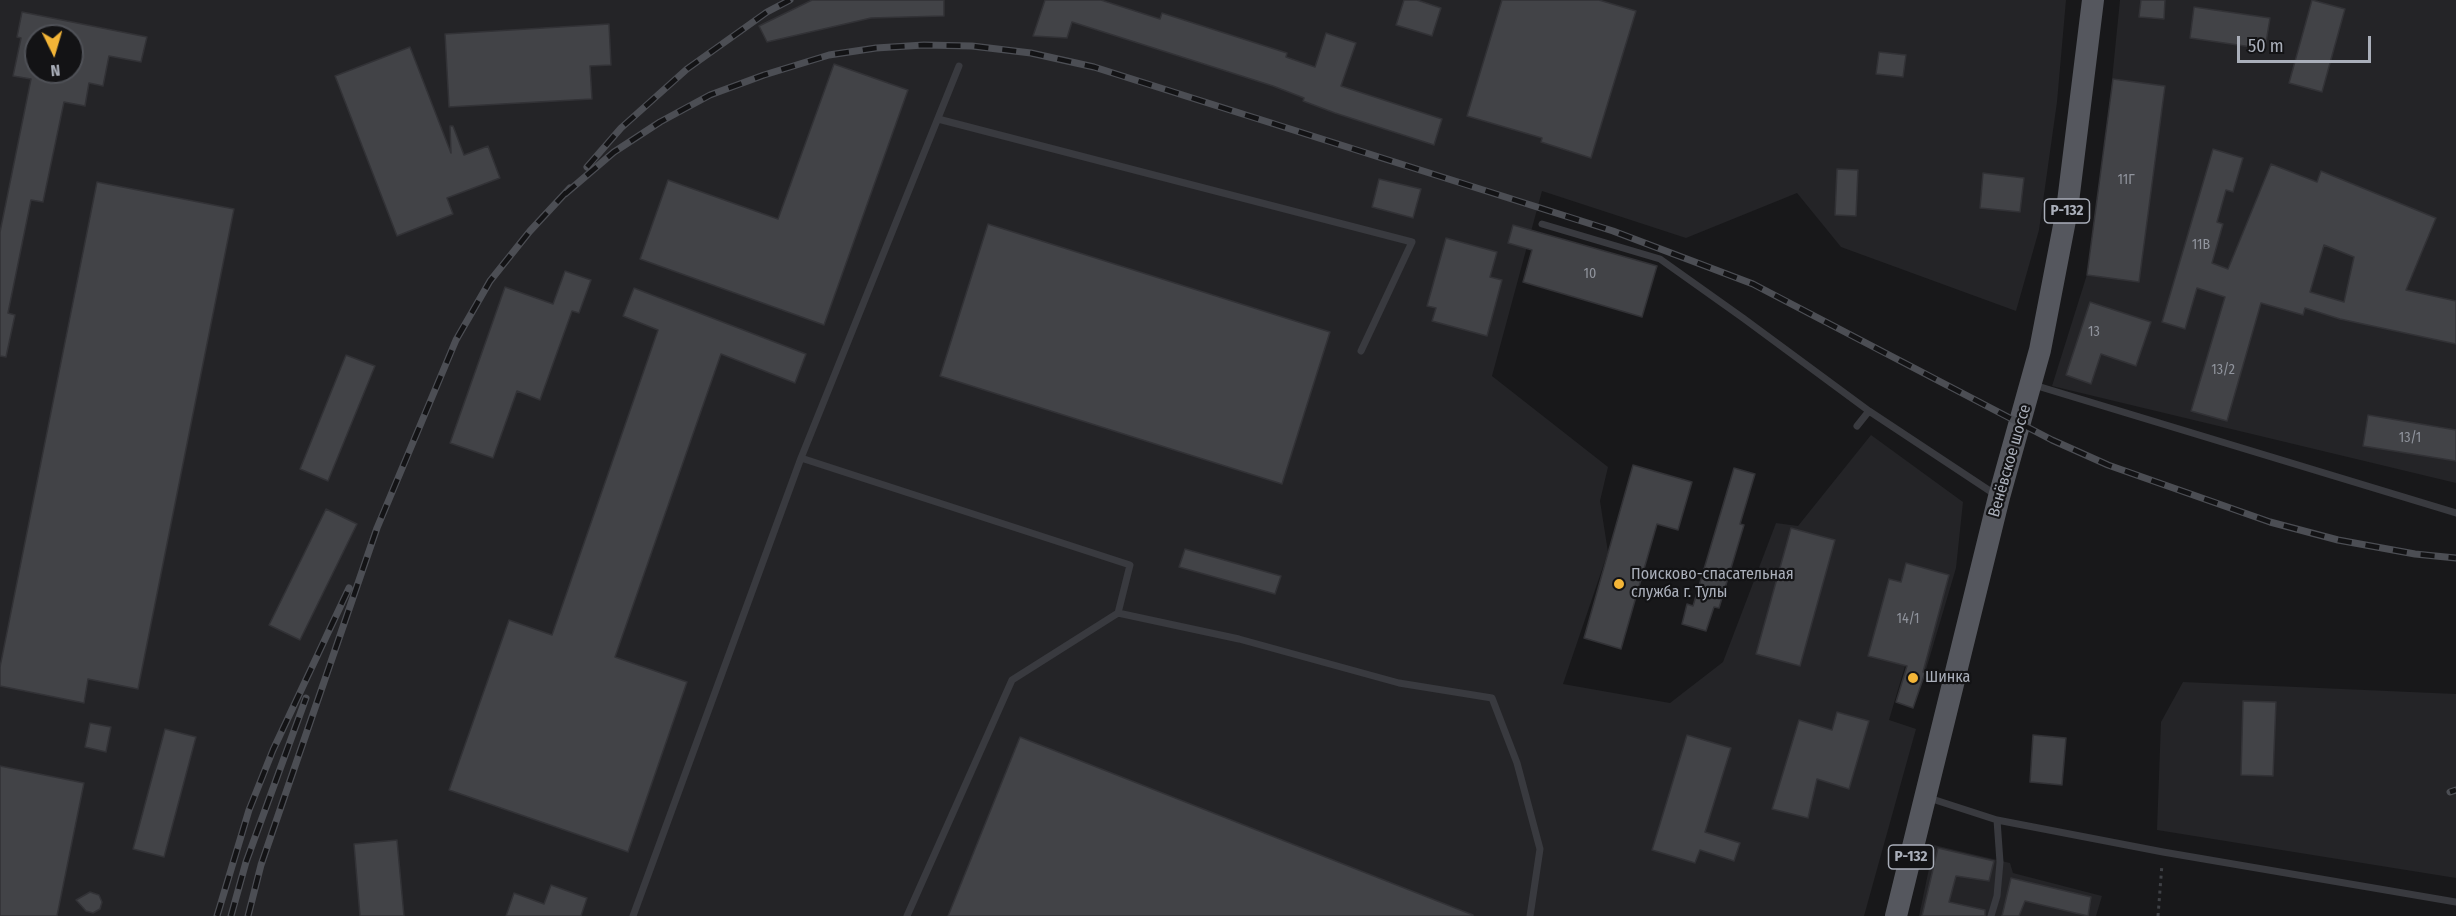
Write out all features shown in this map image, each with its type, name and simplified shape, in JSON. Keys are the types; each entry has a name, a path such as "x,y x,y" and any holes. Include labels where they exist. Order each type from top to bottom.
{"main road":[{"name":"Венёвское шоссе","path":"1896,916 1999,497 2031,385 2067,210 2093,0"}],"lane":[{"path":"633,916 801,458 959,66"},
{"path":"938,118 1412,242 1361,351"},
{"path":"1542,224 1660,260 1869,411 1999,497"},
{"path":"2031,385 2456,513"},
{"path":"1857,426 1869,411"},
{"path":"801,458 1130,565 1118,613 1012,680 907,916"},
{"path":"1118,613 1239,639 1399,683 1492,698 1517,763 1540,849 1530,916"},
{"path":"1927,797 1997,820 2163,852 2456,902"},
{"path":"1991,916 1997,896 2000,862 1997,820"}],"path":[{"path":"2158,916 2163,852"}],"shaded area":[{"path":"0,0 2066,0 2057,102 2039,230 2016,311 1841,247 1797,193 1686,238 1542,191 1492,376 1608,467 1600,501 1608,552 1563,684 1670,703 1723,662 1776,523 1798,526 1871,435 1963,502 1956,568 1925,673 1905,666 1889,720 1916,729 1864,916 0,916"},
{"path":"2120,0 2456,0 2456,483 2052,386 2095,249"},
{"path":"2183,682 2456,694 2456,878 2157,830 2161,722"},
{"path":"1934,845 2010,863 2013,873 2102,896 2096,916 1919,916"}],"building":[{"path":"812,0 944,0 944,16 871,18 767,42 759,26"},
{"path":"1045,0 1101,0 1160,19 1162,13 1287,53 1286,57 1315,67 1326,33 1356,43 1341,86 1442,119 1434,145 1335,113 1273,86 1072,22 1067,38 1033,36"},
{"path":"1404,0 1417,0 1441,8 1432,36 1396,25"},
{"path":"1502,0 1599,0 1636,11 1591,158 1541,142 1542,138 1467,116"},
{"path":"2141,0 2165,0 2164,19 2139,17"},
{"path":"2312,0 2345,9 2322,92 2289,83"},
{"path":"2194,7 2270,18 2265,49 2190,38"},
{"path":"22,12 82,24 24,24 24,78 13,76 21,38 17,37"},
{"path":"84,24 147,37 141,62 109,56 103,86 89,83 85,106 64,102 43,202 31,200 8,313 15,315 6,357 0,356 0,232 30,84 84,84"},
{"path":"609,24 611,65 590,66 592,99 449,107 445,34"},
{"path":"410,47 451,153 450,126 453,126 464,155 488,146 500,178 447,198 453,214 397,236 335,76"},
{"path":"1879,52 1906,55 1903,77 1876,74"},
{"path":"834,64 908,90 824,325 640,259 668,180 778,219"},
{"path":"2113,79 2165,86 2139,282 2087,275"},
{"path":"2213,149 2243,158 2233,192 2226,190 2217,222 2223,224 2212,263 2228,269 2271,164 2317,182 2321,171 2436,218 2406,290 2456,301 2456,344 2340,319 2305,308 2303,315 2261,303 2227,421 2191,411 2225,297 2197,288 2185,329 2162,322","holes":["2324,245 2354,257 2344,302 2310,292"]},
{"path":"1837,169 1858,170 1856,216 1835,215"},
{"path":"1983,173 2024,178 2020,212 1980,208"},
{"path":"1379,179 1421,189 1413,218 1372,207"},
{"path":"97,182 234,209 138,689 88,679 84,703 0,686 0,667"},
{"path":"988,224 1330,332 1282,484 940,376"},
{"path":"1513,225 1657,266 1642,317 1523,282 1532,250 1508,243"},
{"path":"1446,238 1497,252 1490,277 1502,280 1487,336 1432,321 1436,308 1427,306"},
{"path":"565,271 591,280 579,313 572,311 540,400 517,391 493,458 450,443 505,287 553,304"},
{"path":"634,288 806,354 795,383 721,354 615,657 687,682 628,852 449,790 509,620 552,635 658,330 623,316"},
{"path":"2090,302 2151,322 2136,366 2101,354 2091,384 2066,375"},
{"path":"346,355 375,366 328,481 300,469"},
{"path":"2368,415 2456,430 2456,461 2363,446"},
{"name":"Поисково-спасательная служба г. Тулы","path":"1633,465 1692,482 1678,530 1657,524 1621,649 1584,638"},
{"path":"1734,468 1755,474 1740,524 1744,525 1719,608 1714,607 1706,631 1682,624 1687,604 1693,606"},
{"path":"326,509 357,524 300,640 269,625"},
{"path":"1791,528 1835,540 1800,666 1756,654"},
{"path":"1185,549 1281,576 1275,594 1179,567"},
{"path":"1906,563 1949,575 1923,672 1925,673 1913,708 1896,702 1907,666 1868,656 1889,579 1901,582"},
{"path":"2243,701 2276,702 2273,776 2241,775"},
{"path":"1837,712 1869,721 1849,789 1817,779 1808,818 1772,809 1799,720 1832,730"},
{"path":"90,723 111,727 106,752 85,747"},
{"path":"165,729 196,737 164,857 133,849"},
{"path":"1687,735 1731,748 1705,832 1740,843 1734,861 1700,850 1695,863 1652,850"},
{"path":"2033,735 2066,738 2062,785 2030,782"},
{"path":"1020,737 1473,915 1473,916 948,916"},
{"path":"0,766 84,783 57,916 0,916"},
{"path":"397,840 404,916 360,916 354,844"},
{"path":"1938,848 1994,861 1989,881 1956,876 1949,902 1985,910 1985,916 1922,916"},
{"path":"2011,878 2091,897 2088,916 2025,901 2019,916 2002,916"},
{"path":"551,885 587,898 581,916 506,916 514,893 544,904"},
{"path":"90,892 99,895 102,902 100,909 93,913 86,911 76,900"}],"railway":[{"path":"587,167 621,128 687,69 767,12 790,0"},
{"path":"565,194 614,152 660,122 710,95 829,55 876,48 924,45 972,46 1031,53 1094,67 1613,231 1753,284 2052,440 2108,465 2270,522 2338,540 2415,554 2456,558"},
{"path":"248,916 261,865 377,528 456,340 490,281 530,231 570,188"},
{"path":"217,916 249,810 273,750 349,588"},
{"path":"231,916 246,862 306,698"},
{"path":"2450,792 2456,790"}],"place":[{"name":"Поисково-спасательная служба г. Тулы","path":"1619,584"},
{"name":"Шинка","path":"1913,678"}]}
